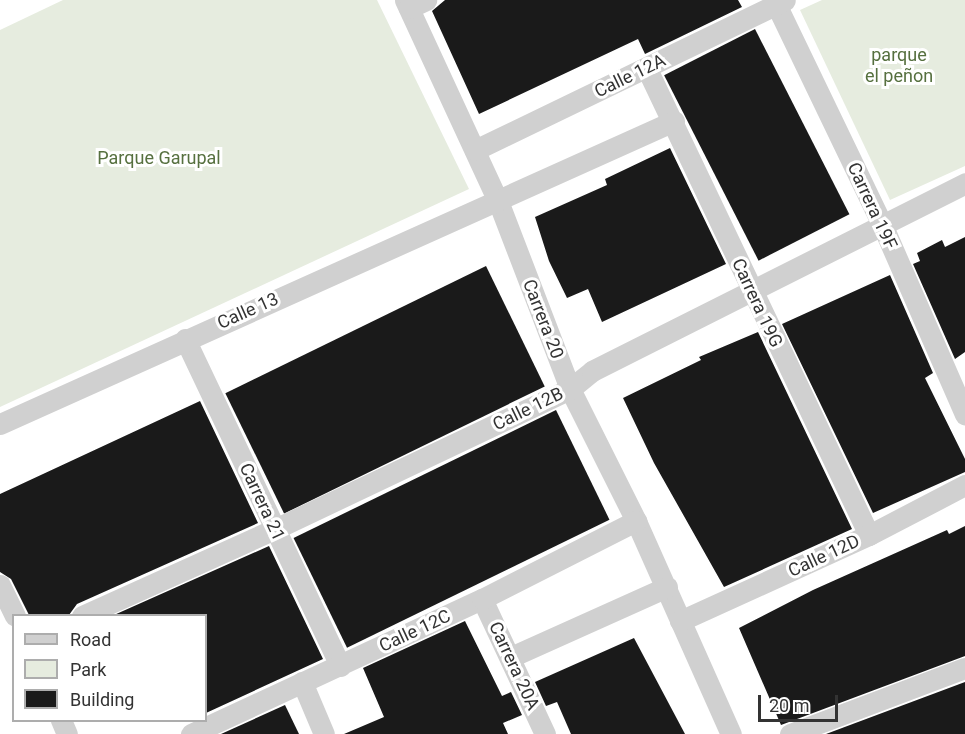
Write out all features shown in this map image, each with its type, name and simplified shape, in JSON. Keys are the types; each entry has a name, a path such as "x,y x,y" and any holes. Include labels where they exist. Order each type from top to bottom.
{"street":[{"name":"Calle 12A","path":"475,150 648,69 778,1"},
{"name":"Carrera 19F","path":"778,1 881,222 963,407"},
{"name":"Carrera 20","path":"413,3 498,201 570,389 667,587 731,734"},
{"name":"Carrera 19G","path":"648,69 751,292 869,535"},
{"name":"Calle 13","path":"0,424 674,121"},
{"name":"Calle 12B","path":"84,614 275,530 570,389 592,371 751,292 881,222 965,183"},
{"name":"Carrera 21","path":"185,339 340,666"},
{"name":"Calle 12D","path":"680,621 869,535 965,485"},
{"name":"Calle 12C","path":"191,734 340,666 636,521"},
{"path":"0,585 14,614"},
{"path":"511,657 667,587"},
{"name":"Carrera 20A","path":"482,598 545,734"},
{"path":"790,734 965,668"},
{"path":"302,682 324,734"}],"green space":[{"name":"Parque Garupal","path":"63,0 377,0 469,189 0,407 0,30"},
{"name":"parque el peñon","path":"822,0 965,0 965,166 890,200 800,10"}],"building":[{"path":"445,0 738,0 742,7 645,54 638,39 479,114 432,11"},
{"path":"755,29 849,214 759,261 664,75"},
{"path":"670,148 726,264 602,322 588,289 567,298 549,261 535,217 607,185 605,179"},
{"path":"965,237 965,352 955,359 913,264 920,261 917,253 942,240 945,247"},
{"path":"486,266 545,386 284,514 225,393"},
{"path":"890,275 933,373 925,378 965,459 965,472 873,513 782,324"},
{"path":"758,332 852,529 724,587 654,463 623,398 701,360 699,357"},
{"path":"200,401 258,523 77,604 70,614 28,614 11,579 0,572 0,494"},
{"path":"556,410 609,520 347,648 294,538"},
{"path":"965,526 965,656 781,725 739,628 813,590 947,530 949,534"},
{"path":"269,546 323,659 207,713 207,614 116,614"},
{"path":"465,621 502,696 511,692 522,715 503,723 508,734 344,734 384,717 363,668"},
{"path":"634,638 685,734 571,734 557,702 546,706 535,682"},
{"path":"965,682 965,734 826,734"},
{"path":"285,705 299,734 221,734"}]}
